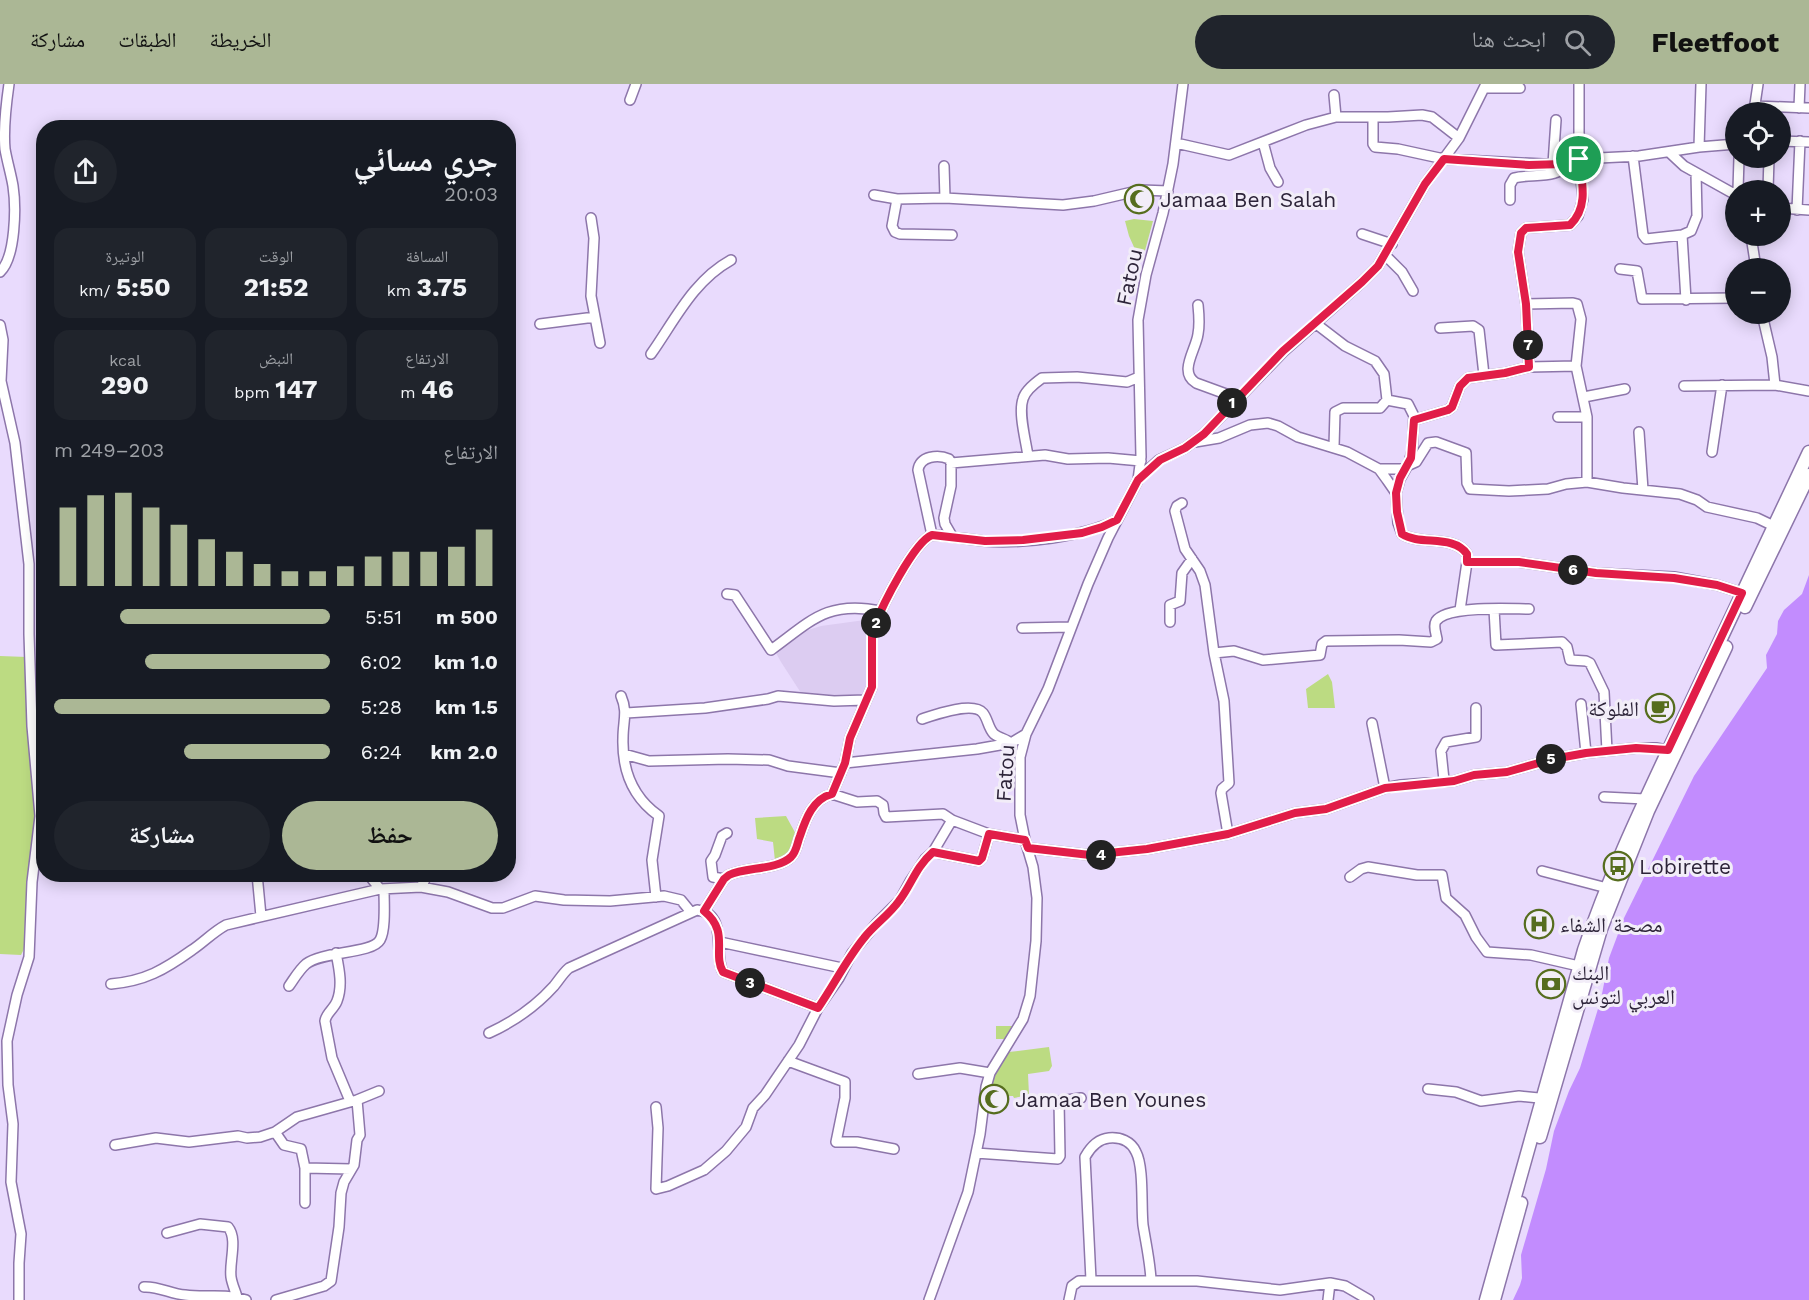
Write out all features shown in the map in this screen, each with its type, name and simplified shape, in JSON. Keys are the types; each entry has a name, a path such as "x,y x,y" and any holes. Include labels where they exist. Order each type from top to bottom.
{"main road":[{"path":"1486,1300 1607,888 1645,799 1673,752 1750,597 1809,452"},
{"path":"1584,967 1742,593 1809,475"},
{"path":"1494,1300 1546,1098"}],"street":[{"path":"0,272 7,259 14,216 13,185 5,150 9,84"},
{"path":"630,100 636,84"},
{"name":"Fatou","path":"929,1300 962,1210 976,1153 990,1073 1017,1030 1030,996 1038,919 1035,879 1020,815 1020,757 1026,734 1048,688 1071,627 1117,520 1138,480 1141,459 1138,335 1142,292 1168,191 1184,84"},
{"path":"1529,367 1526,304 1518,252 1521,233 1526,228 1566,226 1575,220 1583,199 1576,160 1579,84"},
{"path":"1699,147 1701,84"},
{"path":"1755,102 1758,84"},
{"path":"1800,84 1804,108"},
{"path":"1485,86 1520,88"},
{"name":"Fatou","path":"1138,480 1160,460 1194,442 1204,434 1237,398 1315,323 1362,282 1385,255 1425,184 1459,138 1485,86"},
{"path":"1334,95 1336,117"},
{"path":"1176,143 1229,155 1306,125 1336,117 1422,115 1432,117 1459,138"},
{"path":"1373,117 1375,147 1405,150 1444,159 1529,165 1563,164 1576,160 1669,153 1725,145"},
{"path":"1553,164 1556,120"},
{"path":"1263,142 1270,168 1278,182"},
{"path":"1797,210 1804,142"},
{"path":"1669,153 1696,173 1725,189"},
{"path":"1633,156 1643,236 1646,239 1682,235 1691,231 1696,222 1696,173"},
{"path":"1510,200 1510,185 1514,178 1555,173 1564,170 1576,160"},
{"path":"944,166 945,198"},
{"path":"874,195 897,199 945,198 1063,205 1094,201 1141,190 1168,191"},
{"path":"897,199 892,226 895,232 952,235"},
{"path":"1791,209 1809,210"},
{"path":"591,218 594,238 591,296 600,343"},
{"path":"1362,234 1392,244"},
{"path":"1682,235 1686,300"},
{"path":"1385,255 1402,272 1413,291"},
{"path":"651,354 696,288 730,260"},
{"path":"1620,269 1637,271 1642,299 1725,298"},
{"path":"1526,304 1577,304 1581,319 1576,366 1587,417 1587,482"},
{"path":"1198,305 1199,331 1188,368 1190,380 1237,398"},
{"path":"540,324 595,316"},
{"path":"1315,323 1345,346 1375,362 1384,374 1387,400 1380,408 1343,408 1335,412 1334,446"},
{"path":"1764,324 1772,357 1775,385"},
{"path":"0,325 4,350 1,381 15,443 29,564 32,726 36,771"},
{"path":"1440,328 1473,326 1479,330 1484,375"},
{"path":"1414,420 1452,407 1460,386 1468,378 1529,367 1576,366"},
{"path":"1028,456 1023,421 1023,399 1042,378 1077,377 1127,382 1139,377"},
{"path":"1712,452 1722,385"},
{"path":"1684,386 1775,385 1809,391"},
{"path":"1584,397 1625,389"},
{"path":"1387,400 1408,404 1413,412 1414,420 1412,452 1396,493 1402,534 1409,538 1434,540 1460,548 1467,554 1460,610"},
{"path":"1558,417 1587,417"},
{"path":"1194,442 1219,438 1250,425 1268,423 1298,437 1334,446 1379,469 1396,493"},
{"path":"1639,432 1643,490"},
{"path":"1379,469 1406,467 1416,462 1428,443 1436,442 1466,453 1467,483 1470,489 1509,491 1548,489 1587,482 1688,496 1707,507 1757,518 1778,528"},
{"path":"951,463 1045,455 1068,459 1141,459 1147,462 1160,460"},
{"path":"832,794 845,763 850,738 872,687 872,634 881,611 917,548 931,532 941,525 944,518 950,493 951,463 949,459 939,457 923,460 918,470 931,532"},
{"path":"1182,503 1175,510 1185,549 1200,571 1205,585 1214,653 1224,701 1229,783 1221,793 1228,834"},
{"path":"944,518 952,536"},
{"path":"931,532 985,541 1023,540 1082,533 1117,520"},
{"path":"1170,622 1170,604 1177,603 1181,598 1182,573 1192,559"},
{"path":"1467,562 1519,562 1596,573 1674,578 1717,585 1742,593"},
{"path":"728,594 735,595 771,650 804,624 831,611 855,608 881,611"},
{"path":"1494,609 1496,645 1562,642 1568,647 1570,660 1590,663 1604,692 1607,752"},
{"path":"1214,653 1233,651 1255,659 1274,660 1320,656 1323,642 1326,641 1431,642 1437,639 1435,623 1437,620 1460,610 1529,609"},
{"path":"1022,628 1071,627"},
{"path":"621,696 626,713 623,738 627,776 643,803 659,816 652,845 656,897"},
{"path":"626,713 705,708 778,696 834,701 866,700"},
{"path":"1581,704 1586,753"},
{"path":"1444,780 1441,751 1446,742 1476,737 1476,708"},
{"path":"922,719 948,711 977,709 984,714 993,733 1011,743"},
{"path":"1372,723 1385,788"},
{"path":"845,763 977,749 1011,743 1026,734"},
{"path":"704,911 724,879 734,872 779,863 791,857 796,850 811,810 819,799 832,794 857,802 878,801 883,805 886,817 942,814 989,834 1026,844 1077,855 1105,855 1228,834 1295,813 1342,805 1385,788 1444,780 1454,781 1474,775 1507,772 1553,759 1586,753 1636,748 1673,752"},
{"path":"624,754 649,761 769,760 788,766 841,773"},
{"path":"1605,797 1645,799"},
{"path":"656,1107 658,1128 656,1189 704,1170 726,1151 746,1127 753,1108 765,1095 800,1045 818,1008 839,978 842,968 865,936 900,900 910,879 933,852 952,820"},
{"path":"724,879 713,877 711,861 722,836 727,833"},
{"path":"933,852 979,861 989,834"},
{"path":"19,1300 21,1234 10,1182 13,1114 8,1085 7,1041 17,995 30,957 32,882 36,849"},
{"path":"1350,877 1368,867 1417,875 1442,875 1446,898 1465,915 1487,952 1531,955 1584,967"},
{"path":"1542,871 1607,888"},
{"path":"258,882 261,916"},
{"path":"289,986 306,964 336,953 371,948 380,940 382,889 375,882"},
{"path":"421,887 424,882"},
{"path":"111,984 144,979 153,975 194,950 216,930 226,925 382,889 421,887 448,892 497,908 535,896 564,900 609,901 656,897 676,898 686,905 690,912"},
{"path":"489,1033 525,1012 555,985 569,968 636,939 690,912 704,911"},
{"path":"704,911 713,921 720,942 719,962 723,972 818,1008"},
{"path":"720,942 842,968"},
{"path":"276,1300 324,1286 331,1281 342,1208 341,1193 355,1160 357,1140 360,1135 353,1101 332,1058 325,1021 338,1000 340,989 336,953"},
{"path":"788,1061 845,1082 845,1098 836,1142 857,1142 894,1149"},
{"path":"918,1074 960,1068 990,1073"},
{"path":"1428,1089 1456,1092 1482,1101 1519,1096 1546,1098"},
{"path":"115,1145 156,1138 189,1142 238,1136 247,1138 275,1132 297,1117 379,1091"},
{"path":"976,1153 1058,1159 1060,1156 1059,1101 1081,1098"},
{"path":"275,1132 284,1145 301,1149 305,1168 305,1203"},
{"path":"1092,1280 1085,1157 1096,1143 1105,1138 1112,1138 1124,1139 1138,1157 1143,1225 1150,1254 1151,1280"},
{"path":"305,1168 351,1169"},
{"path":"144,1287 160,1288 188,1296 242,1298 232,1279 232,1239 228,1227 200,1224 167,1233"},
{"path":"1069,1300 1073,1284 1092,1280 1197,1281 1280,1290 1330,1283 1345,1286 1369,1300"},
{"path":"1328,1300 1330,1283"}],"shaded area":[{"path":"1809,575 1809,1300 1513,1300 1522,1278 1521,1255 1546,1169 1554,1131 1580,1068 1601,999 1609,958 1624,918 1694,776 1767,668 1766,655 1777,634 1778,621 1784,610 1802,594"},
{"path":"865,620 868,640 868,689 864,693 837,700 803,696 776,653 778,650 805,631 821,626"}],"green space":[{"path":"1134,219 1153,221 1143,258 1138,256 1125,221"},
{"path":"0,656 27,657 36,827 25,947 21,955 0,954"},
{"path":"1328,674 1332,682 1335,708 1308,708 1306,689"},
{"path":"786,816 797,836 789,852 783,858 775,861 773,842 757,839 755,818"},
{"path":"996,1026 1015,1026 1008,1039 996,1039"},
{"path":"1049,1047 1052,1066 1049,1071 1028,1074 1029,1095 1014,1098 1007,1096 1007,1090 991,1089 994,1075 1009,1052"}],"place":[{"name":"Jamaa Ben Salah","path":"1139,199"},
{"name":"الفلوكة","path":"1660,708"},
{"name":"Lobirette","path":"1618,866"},
{"name":"مصحة الشفاء","path":"1539,924"},
{"name":"البنك العربي لتونس","path":"1551,984"},
{"name":"Jamaa Ben Younes","path":"994,1099"}],"route":[{"path":"1444,159 1488,160 1529,165 1563,164 1579,159 1583,199 1578,216 1566,226 1526,228 1518,241 1526,304 1529,367 1468,378 1460,386 1452,407 1441,413 1414,420 1411,458 1400,478 1396,493 1397,512 1404,536 1434,540 1465,550 1467,562 1519,562 1596,573 1692,580 1742,593 1668,750 1636,748 1586,753 1553,759 1507,772 1474,775 1454,781 1401,785 1385,788 1342,805 1295,813 1228,834 1105,855 1077,855 1028,848 1025,840 989,834 979,861 933,852 925,859 910,879 900,900 852,953 842,968 839,978 818,1008 723,972 719,962 720,942 716,927 704,911 724,879 729,875 779,863 791,857 796,850 800,834 811,810 819,799 832,794 845,763 850,738 872,687 872,634 875,625 907,563 924,539 932,535 985,541 1023,540 1082,533 1117,520 1138,480 1160,460 1185,448 1204,434 1283,351 1378,266 1425,184 1444,159"}]}
